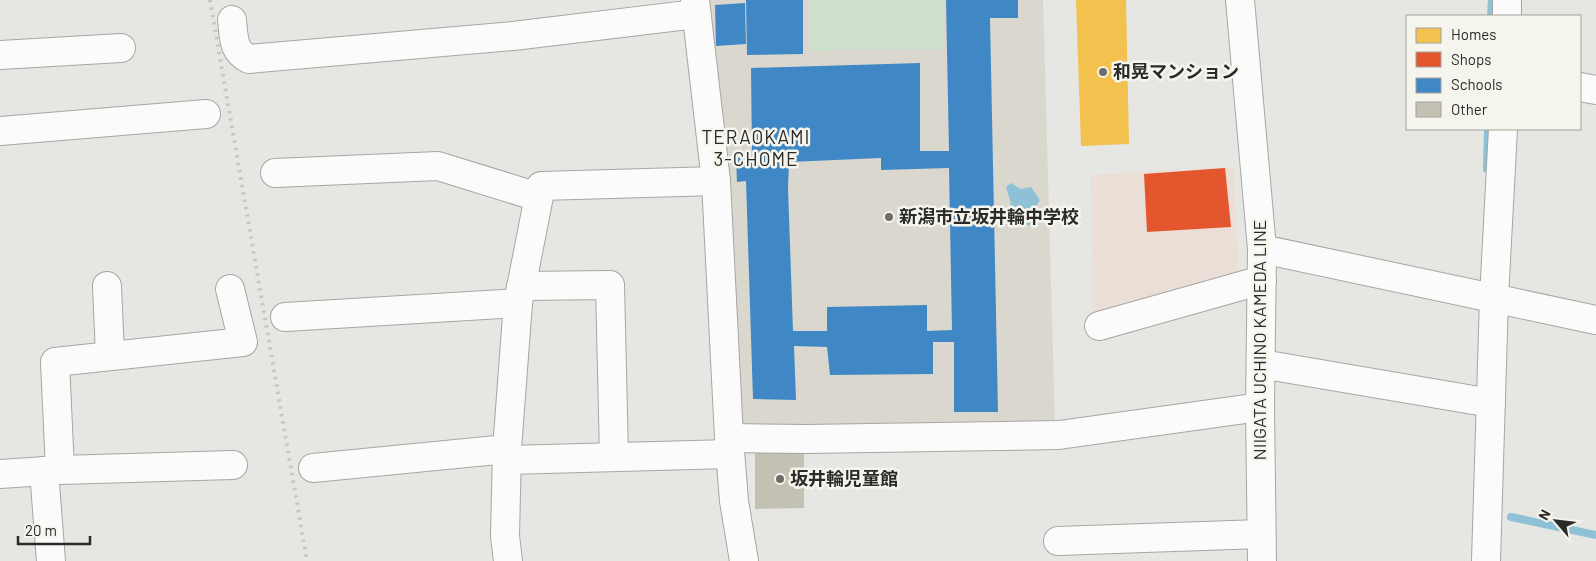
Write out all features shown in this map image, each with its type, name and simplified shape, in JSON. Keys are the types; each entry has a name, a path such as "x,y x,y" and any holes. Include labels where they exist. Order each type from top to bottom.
{"street":[{"name":"NIIGATA UCHINO KAMEDA LINE","path":"1240,0 1262,249 1260,407 1262,561"},
{"path":"1507,0 1507,15"},
{"path":"232,20 236,48 241,56 249,59 513,36 696,7 716,181 734,501 744,561"},
{"path":"0,54 121,48"},
{"path":"1581,87 1596,90"},
{"path":"0,131 206,114"},
{"path":"1486,561 1494,298 1503,130"},
{"path":"275,172 438,166 538,197"},
{"path":"508,561 505,536 508,454 519,294 540,186 716,181"},
{"path":"1262,249 1596,320"},
{"path":"1098,326 1262,280"},
{"path":"285,317 610,284 614,457"},
{"path":"107,286 110,355"},
{"path":"51,561 55,362 243,342 230,289"},
{"path":"1261,364 1491,403"},
{"path":"313,468 508,454 614,457 806,439 1060,435 1260,407"},
{"path":"0,474 52,470 233,465"},
{"path":"1058,541 1262,534"}],"shaded area":[{"name":"新潟市立坂井輪中学校","path":"709,0 1043,0 1055,426 738,430"},
{"path":"1233,167 1239,283 1093,322 1091,175"}],"green space":[{"path":"809,0 943,0 944,49 810,51"}],"water":[{"path":"1011,183 1021,189 1031,187 1040,200 1031,214 1032,221 1030,226 1008,215 1011,203 1006,187"}],"building: Homes":[{"name":"和晃マンション","path":"1076,0 1126,0 1129,144 1081,146"}],"building: Shops":[{"path":"1225,168 1231,227 1147,232 1144,174"}],"building: Schools":[{"path":"746,0 803,0 803,54 747,55"},
{"path":"946,0 1018,0 1018,18 990,18 998,412 954,412 954,342 933,342 933,374 830,375 827,347 794,346 796,400 753,399 746,181 737,182 736,158 752,156 751,68 920,63 920,151 949,151","holes":["881,158 881,170 949,168 952,330 927,331 927,305 827,307 827,331 793,331 788,188 789,162"]},
{"path":"745,3 746,44 716,46 715,5"}],"building: Other":[{"name":"坂井輪児童館","path":"804,450 804,508 755,509 755,451"}],"waterway":[{"path":"1491,15 1492,0"},
{"path":"1487,169 1488,130"},
{"path":"1511,517 1596,535"}],"railway":[{"path":"210,0 307,561"}],"place":[{"name":"和晃マンション","path":"1103,72"},
{"name":"新潟市立坂井輪中学校","path":"889,217"},
{"name":"坂井輪児童館","path":"780,479"}],"district":[{"name":"TERAOKAMI 3-CHOME","path":"756,148"}]}
